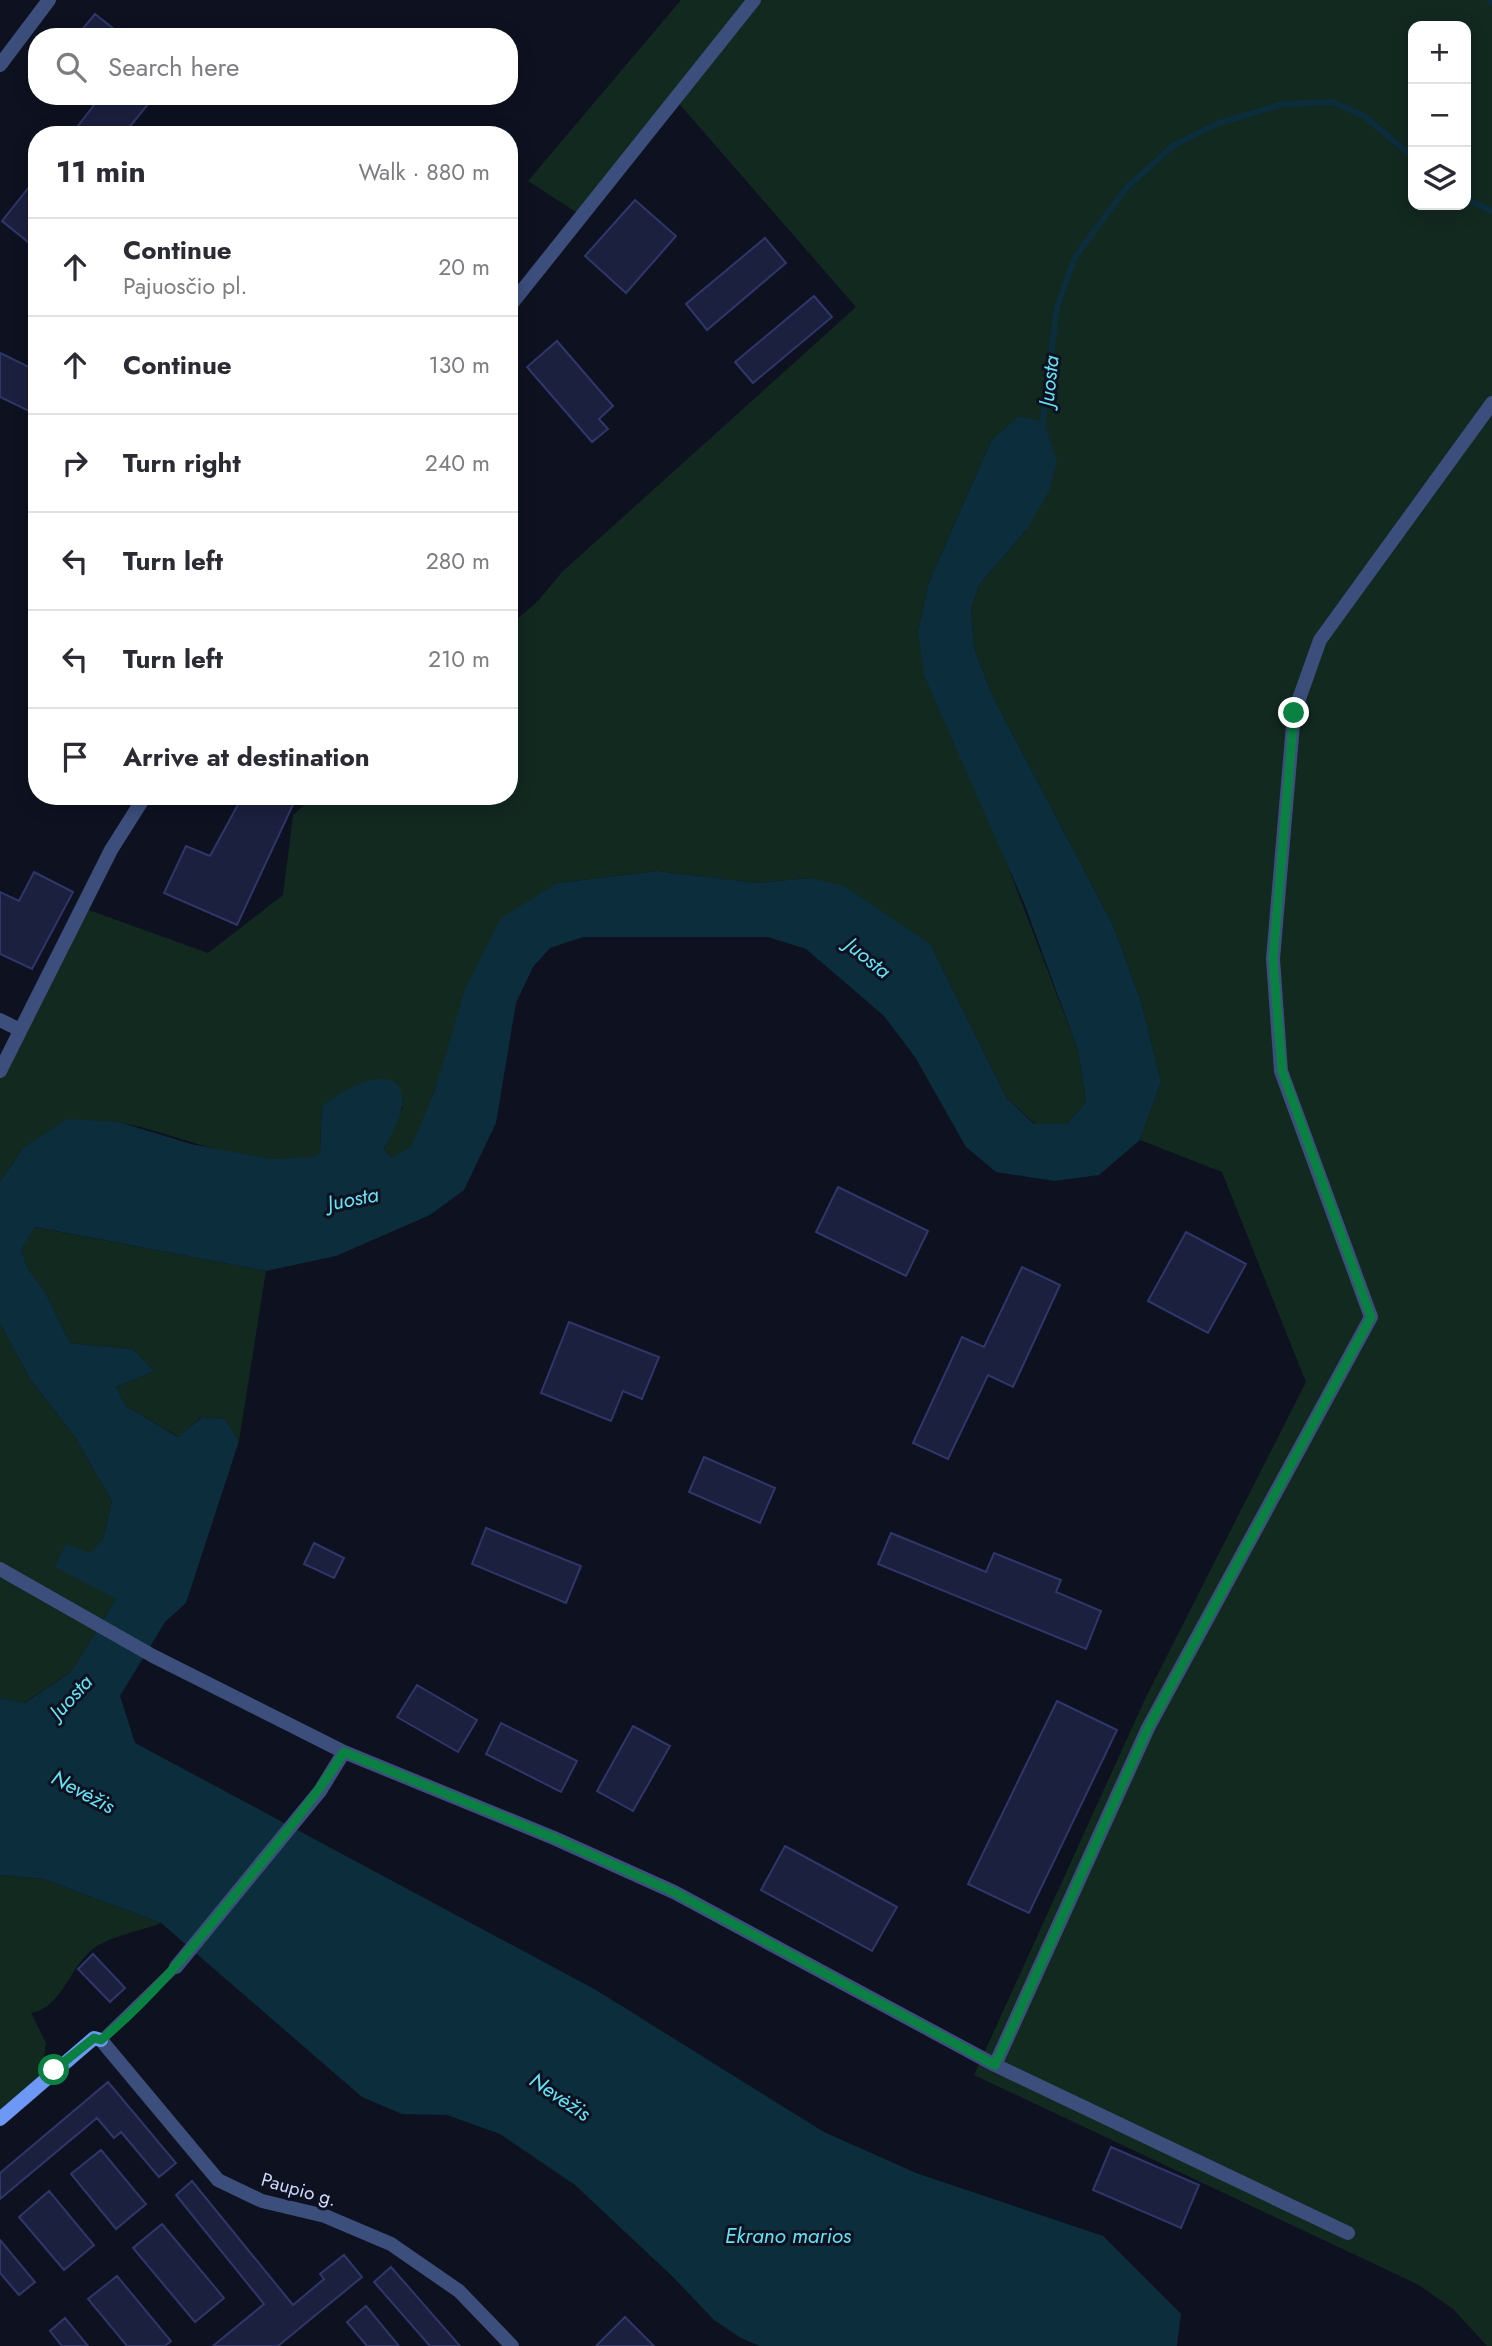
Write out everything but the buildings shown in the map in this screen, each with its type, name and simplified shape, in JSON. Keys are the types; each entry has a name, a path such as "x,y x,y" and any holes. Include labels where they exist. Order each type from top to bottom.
{"main road":[{"path":"0,2119 74,2053 94,2038 101,2040"}],"street":[{"path":"0,65 49,0"},
{"path":"518,296 754,0"},
{"path":"995,2065 1148,1728 1371,1317 1282,1071 1273,959 1294,713 1320,640 1492,403"},
{"path":"0,1071 111,850 139,805"},
{"path":"0,1020 20,1030"},
{"path":"0,1569 153,1656 344,1752 554,1838 674,1892 995,2065 1348,2233"},
{"path":"176,1967 320,1791 344,1752"},
{"name":"Paupio g.","path":"101,2040 218,2180 262,2201 325,2216 391,2244 459,2291 512,2346"}],"lane":[{"path":"101,2040 176,1967"}],"green space":[{"path":"681,0 1492,0 1492,2346 1487,2346 1453,2309 1419,2285 974,2075 1146,1697 1306,1382 1222,1172 1140,1140 1161,1082 1141,1001 1113,925 992,695 974,648 971,609 979,585 1027,529 991,441 929,582 918,631 1078,1050 1086,1102 1067,1124 1035,1124 1006,1097 931,945 809,878 758,883 657,871 557,883 437,1084 411,1148 391,1158 384,1149 403,1107 322,1106 320,1153 299,1160 249,1157 143,1128 114,1123 23,1148 0,1182 0,1071 83,908 208,953 283,895 293,815 304,805 518,805 518,618 538,601 562,572 856,307 675,99 582,216 528,181"},
{"path":"34,1227 266,1271 239,1441 225,1419 201,1417 179,1437 126,1406 116,1387 154,1371 133,1349 70,1343 44,1290 28,1269 21,1250"},
{"path":"0,1323 30,1379 75,1437 112,1501 103,1539 90,1554 116,1599 71,1672 24,1703 0,1698"},
{"path":"0,1875 43,1879 161,1923 117,1937 94,1948 85,1956 51,2003 31,2013 46,2043 42,2074 0,2111"}],"water":[{"path":"1019,416 1044,422 1057,462 1049,491 1027,529 979,585 971,609 974,648 992,695 1113,925 1141,1001 1161,1082 1140,1140 1099,1175 1054,1181 996,1172 966,1147 915,1057 884,1016 806,949 768,937 583,937 550,948 533,967 516,1003 496,1123 464,1190 430,1215 336,1256 266,1271 35,1227 21,1250 28,1269 44,1290 70,1343 133,1349 154,1371 116,1387 126,1406 178,1437 202,1417 225,1419 239,1441 186,1603 165,1622 120,1696 135,1743 596,1990 824,2132 916,2173 1103,2236 1181,2314 1177,2346 760,2346 741,2338 714,2320 671,2275 575,2185 500,2134 447,2115 402,2114 362,2097 161,1923 43,1879 0,1875 0,1698 25,1703 71,1672 116,1599 55,1567 66,1544 90,1553 103,1539 112,1501 75,1437 30,1379 0,1323 0,1182 23,1148 67,1119 119,1122 191,1144 271,1159 311,1157 320,1153 322,1106 358,1084 379,1079 398,1084 401,1092 399,1117 384,1149 391,1158 411,1147 437,1084 465,989 501,918 557,883 657,871 758,883 809,878 845,886 931,945 1006,1097 1034,1124 1067,1124 1086,1102 1078,1050 1024,903 924,675 918,631 929,582 991,441"}],"waterway":[{"name":"Juosta","path":"1042,427 1057,307 1075,257 1127,187 1174,145 1219,123 1283,104 1333,102 1364,116 1408,153"},
{"name":"Juosta","path":"1471,201 1492,211"}],"route":[{"path":"54,2070 94,2038 101,2040 126,2019 176,1967 320,1791 344,1752 554,1838 674,1892 995,2065 1148,1728 1371,1317 1282,1071 1273,959 1294,713"}],"water label":[{"name":"Nevėžis","path":"83,1792"},
{"name":"Nevėžis","path":"560,2097"},
{"name":"Ekrano marios","path":"788,2236"}]}
